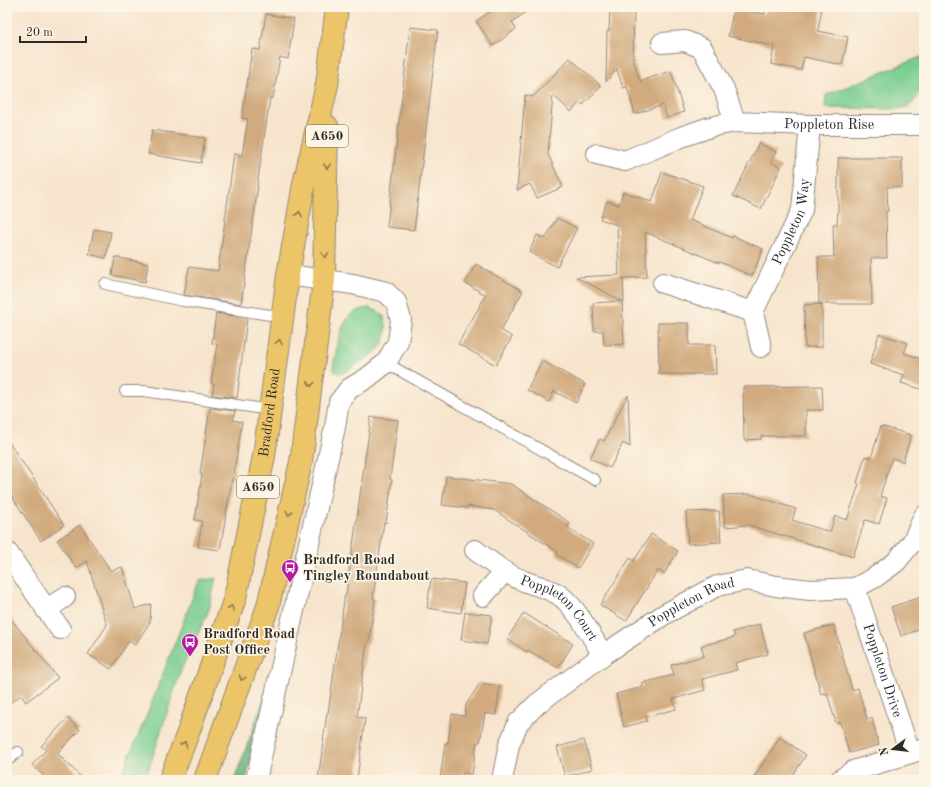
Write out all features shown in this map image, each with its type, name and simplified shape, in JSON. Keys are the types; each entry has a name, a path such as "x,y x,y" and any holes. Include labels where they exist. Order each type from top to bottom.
{"main road":[{"name":"Bradford Road","path":"170,780 189,730 234,598 264,456 288,275 304,184 327,84 337,7"},
{"name":"Bradford Road","path":"205,780 268,606 301,462 324,280 327,188 327,84"}],"street":[{"path":"662,43 685,41 702,48 724,89 735,122"},
{"name":"Poppleton Rise","path":"597,154 625,161 681,137 710,127 735,122 810,125 924,125"},
{"name":"Poppleton Way","path":"753,312 802,210 810,125"},
{"path":"256,780 333,435 339,402 349,389 367,378 386,363 398,342 401,320 396,302 386,292 353,284 288,275"},
{"path":"663,283 753,312 761,346"},
{"name":"Poppleton Road","path":"502,780 508,745 518,723 537,704 603,655 665,614 717,586 747,580 776,586 810,590 856,588 874,578 896,562 913,541 924,516"},
{"name":"Poppleton Court","path":"475,550 504,572 562,597 576,612 603,655"},
{"path":"7,552 60,629"},
{"name":"Poppleton Court","path":"483,596 504,572"},
{"name":"Poppleton Drive","path":"840,780 853,771 917,751 856,588"},
{"path":"46,610 65,597"}],"lane":[{"path":"105,284 183,301 282,317"},
{"path":"386,363 595,480"},
{"path":"126,391 144,391 270,410"},
{"path":"7,761 18,752"}],"green space":[{"path":"923,56 921,84 917,98 907,107 897,109 825,108 826,95"},
{"path":"368,308 379,312 384,317 386,330 384,340 380,348 346,372 335,372 333,367 339,338 345,323 353,313 358,310"},
{"path":"216,578 209,610 181,670 145,780 119,780 146,717 199,581"},
{"path":"270,683 246,780 234,780"}],"building":[{"path":"497,7 533,7 512,22 516,29 493,46 476,21"},
{"path":"610,7 634,7 633,59 640,81 671,71 684,112 667,118 663,105 635,114 627,87 623,88 617,69 606,82 607,31 609,31"},
{"path":"766,7 822,7 818,31 848,37 842,65 804,57 801,70 771,64 774,46 728,36 734,8 765,14"},
{"path":"266,14 294,19 288,59 280,57 273,98 270,98 241,304 184,295 189,267 218,271 234,154 242,155 248,119 242,118 252,49 260,50"},
{"path":"410,27 438,30 414,230 387,227"},
{"path":"570,58 601,86 583,105 580,102 571,112 553,95 548,154 563,187 537,198 530,184 517,190 525,95 533,97"},
{"path":"152,130 205,138 201,163 148,154"},
{"path":"759,143 776,152 771,162 781,167 761,209 733,196"},
{"path":"838,158 902,158 902,187 887,187 887,258 871,258 872,304 819,304 818,257 834,257 833,224 837,224 838,211"},
{"path":"662,172 703,186 690,220 732,238 733,236 763,249 752,276 645,232 647,277 623,278 624,302 576,277 619,275 617,225 600,219 607,201 619,205 623,192 652,202"},
{"path":"557,218 577,228 557,267 529,252 537,235 545,239"},
{"path":"94,229 111,232 106,258 89,254"},
{"path":"115,257 148,264 145,282 112,275"},
{"path":"476,264 523,291 501,330 512,337 496,365 458,344 486,295 465,283"},
{"path":"622,301 624,344 604,345 603,331 594,331 593,303"},
{"path":"822,304 822,347 805,347 804,305"},
{"path":"216,313 247,318 237,398 212,395 214,384 211,384 217,344 212,343"},
{"path":"658,323 689,323 689,345 715,345 716,374 659,374"},
{"path":"879,334 908,343 904,353 924,360 924,390 901,383 904,375 870,364"},
{"path":"542,361 585,384 576,403 554,391 549,402 527,390"},
{"path":"822,386 823,410 806,410 806,436 761,436 761,439 744,440 743,387"},
{"path":"628,395 630,447 623,443 610,468 590,458 600,439 604,441"},
{"path":"210,408 235,411 233,420 242,422 220,550 198,547 202,521 195,520"},
{"path":"371,417 398,420 390,479 392,480 386,523 384,522 373,598 375,599 369,642 367,642 357,717 365,718 357,780 318,780 345,594 346,595"},
{"path":"881,426 911,435 903,462 892,458 880,496 887,498 879,524 865,520 853,557 748,525 725,527 723,495 750,494 796,509 792,520 830,532 835,516 847,520 859,484 857,483 865,456 871,458"},
{"path":"7,439 64,525 41,541 7,489"},
{"path":"446,476 511,484 570,523 567,527 593,544 578,568 556,554 558,552 494,510 467,506 467,508 442,505"},
{"path":"719,511 721,542 688,544 686,512"},
{"path":"80,525 111,571 122,567 135,609 151,604 150,622 135,645 129,641 111,669 88,654 107,625 87,561 76,568 57,540"},
{"path":"651,534 678,551 664,574 658,570 626,621 600,605 630,558 634,561"},
{"path":"431,579 465,583 461,613 427,608"},
{"path":"924,596 924,628 901,636 891,607"},
{"path":"465,612 492,615 487,644 461,640"},
{"path":"524,613 573,644 558,668 528,650 527,652 507,639"},
{"path":"7,614 58,678 26,702 21,695 7,705"},
{"path":"760,624 768,654 735,663 737,670 702,679 705,690 673,699 676,709 646,717 647,721 624,727 616,694 643,687 642,683 674,675 671,665 704,656 701,646 735,637 733,632"},
{"path":"834,625 852,690 858,688 867,719 872,718 879,745 849,753 840,722 836,723 827,693 821,694 804,633"},
{"path":"480,683 500,686 496,715 485,713 480,742 477,742 472,774 463,773 462,780 440,780 445,743 448,743 452,714 465,716 466,705"},
{"path":"68,718 80,730 57,753 84,780 48,780 32,765 46,750 41,746"},
{"path":"780,737 806,755 790,780 752,780"},
{"path":"584,740 592,769 565,777 557,747"}],"place":[{"name":"Bradford Road Tingley Roundabout","path":"290,583"},
{"name":"Bradford Road Post Office","path":"190,657"}]}
